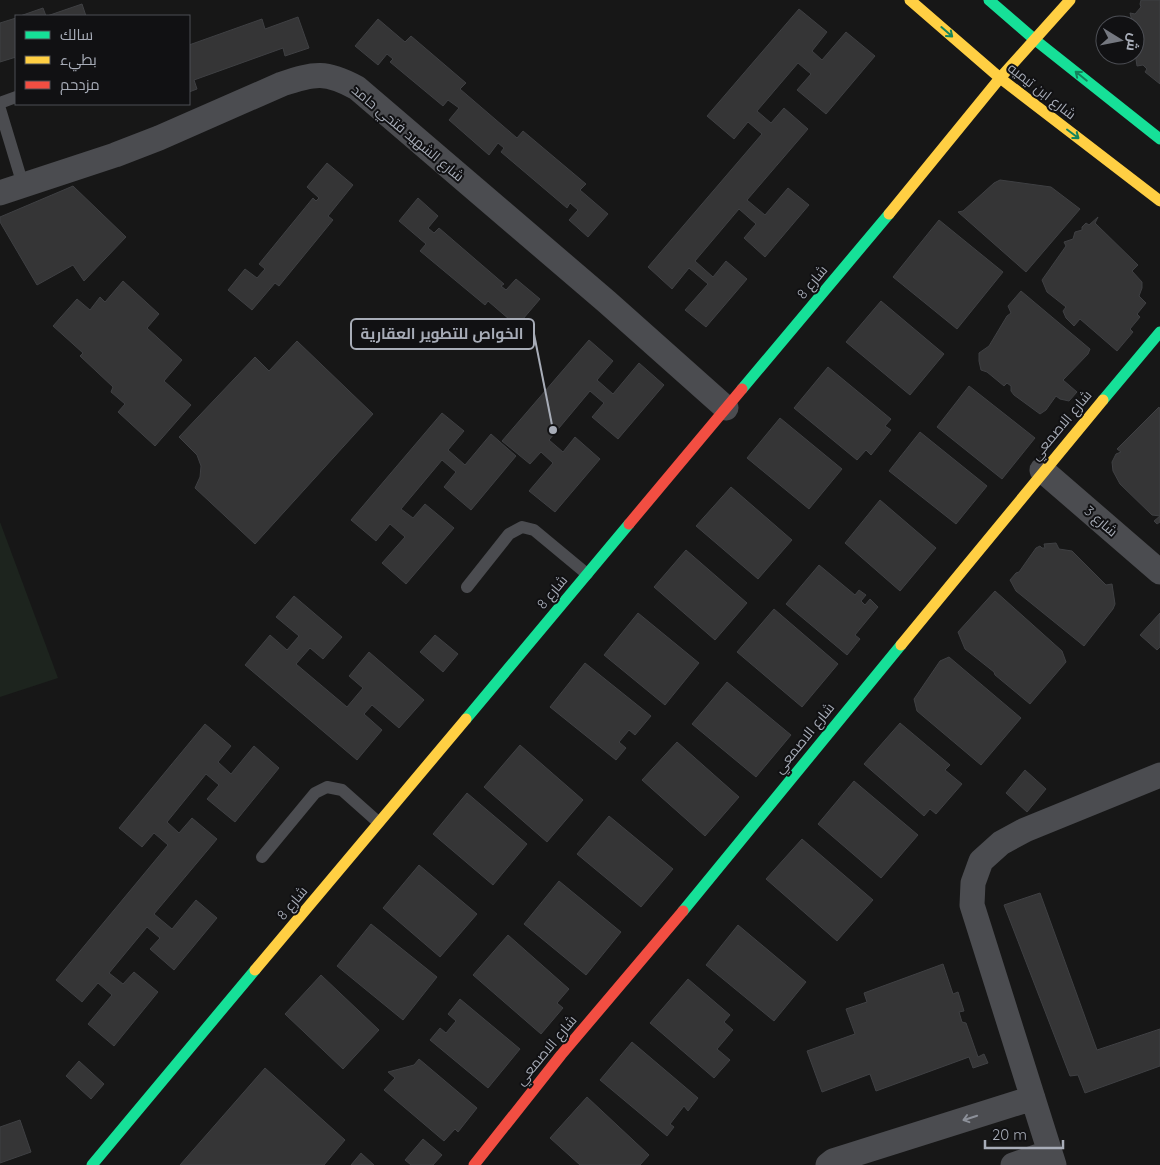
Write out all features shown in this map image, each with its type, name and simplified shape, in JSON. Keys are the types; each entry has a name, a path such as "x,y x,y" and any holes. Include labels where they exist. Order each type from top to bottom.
{"street":[{"name":"شارع ابن تيميه","path":"910,0 1000,78 1160,201"},
{"path":"988,0 1160,139"},
{"name":"شارع 8","path":"92,1165 919,178 1000,78 1070,0"},
{"name":"شارع الشهيد فتحي حامد","path":"11,189 115,155 160,138 282,84 303,77 316,75 331,76 357,88 607,302 726,408"},
{"name":"شارع الاصمعي","path":"474,1165 513,1112 714,874 738,842 1042,470 1160,332"},
{"name":"شارع 3","path":"1042,470 1160,572"},
{"path":"1013,1165 1052,1159 972,905 973,883 981,861 1001,843 1025,830 1160,775"},
{"path":"828,1165 833,1161 1033,1098"}],"lane":[{"path":"0,103 15,97"},
{"path":"0,109 11,189"},
{"path":"467,587 509,534 522,527 534,530 587,574"},
{"path":"262,857 315,792 327,787 342,790 378,822"}],"shaded area":[{"path":"0,522 58,678 0,697"}],"building":[{"path":"1141,0 1160,0 1160,84 1145,72 1147,69 1143,65 1145,65 1145,15 1130,15 1130,13 1135,14 1141,7"},
{"path":"82,4 86,15 50,15"},
{"path":"43,8 46,15 23,15"},
{"path":"799,9 827,32 812,51 822,60 846,32 875,56 826,114 797,90 811,74 798,63 757,111 771,123 784,108 808,129 747,200 765,215 788,188 809,205 765,257 744,238 756,224 739,209 695,261 713,277 726,261 747,279 706,327 685,310 708,284 689,268 672,289 648,267 762,134 748,122 734,139 707,116"},
{"path":"298,17 309,48 285,56 283,48 194,80 197,89 190,92 190,45 262,19 265,29"},
{"path":"15,18 15,57 0,62 0,23"},
{"path":"378,19 405,42 411,36 466,83 460,89 517,138 523,131 586,184 580,190 608,214 588,237 569,220 578,210 570,203 567,208 501,152 504,148 498,143 489,155 449,120 459,108 448,100 443,106 390,62 393,59 387,54 378,65 355,46"},
{"path":"327,163 353,185 328,216 333,220 279,286 275,283 252,310 228,290 245,269 257,278 265,269 259,264 313,198 316,201 319,198 307,187"},
{"path":"1000,180 1051,187 1080,209 1026,272 958,212 963,211 994,183"},
{"path":"73,186 126,237 84,281 73,265 37,285 0,222 0,217"},
{"path":"418,198 438,216 428,228 434,233 439,228 504,284 501,286 506,290 516,279 540,299 517,326 488,301 485,305 420,251 426,244 399,221"},
{"path":"1098,217 1095,223 1138,265 1132,271 1142,282 1139,296 1146,303 1137,314 1140,317 1130,329 1133,332 1117,351 1080,319 1074,326 1066,318 1063,311 1066,307 1047,292 1042,280 1066,246 1064,242 1073,239 1075,232 1082,230 1086,223 1089,225"},
{"path":"939,220 1003,272 957,329 893,277"},
{"path":"123,281 159,314 147,328 182,360 164,381 191,405 155,446 118,412 125,404 111,392 113,387 80,356 83,353 53,326 77,299 90,310 100,297 105,302"},
{"path":"1021,291 1090,349 1088,354 1063,380 1077,392 1069,401 1056,396 1046,410 1040,414 1014,395 1011,391 1011,386 1007,383 1004,386 987,372 981,370 979,361 979,353 989,346 1007,316 1011,313 1008,306"},
{"path":"881,301 944,354 910,395 846,342"},
{"path":"589,340 613,361 597,380 613,394 639,363 664,385 618,439 592,417 604,403 590,391 549,440 563,452 575,437 600,459 555,512 529,491 553,463 541,452 530,464 502,441"},
{"path":"297,341 373,414 255,544 195,488 200,477 201,466 197,455 179,437 255,357 269,371"},
{"path":"828,367 891,419 885,426 891,430 871,455 866,450 857,460 794,408"},
{"path":"969,386 1035,438 1002,479 937,427"},
{"path":"1159,407 1160,516 1152,515 1120,484 1113,471 1112,462 1116,454 1121,452 1117,449"},
{"path":"442,413 464,431 448,450 465,465 491,434 516,456 471,510 444,487 456,472 442,460 401,509 413,518 425,504 454,528 406,584 382,563 405,537 390,524 376,541 351,520"},
{"path":"780,418 842,469 809,509 747,458"},
{"path":"920,432 987,486 956,524 889,471"},
{"path":"731,487 792,540 758,579 696,526"},
{"path":"880,500 936,548 900,591 845,543"},
{"path":"1160,516 1160,522 1157,524 1154,521"},
{"path":"1056,543 1059,549 1072,551 1106,585 1112,584 1115,604 1113,609 1084,646 1016,591 1010,580 1019,572 1036,548 1040,546 1045,548 1044,544"},
{"path":"686,550 747,603 715,640 654,587"},
{"path":"819,565 855,595 859,590 866,595 861,601 865,605 870,599 878,607 855,635 860,639 847,655 786,604"},
{"path":"995,591 1062,651 1066,662 1030,704 965,649 958,632"},
{"path":"294,596 342,637 323,659 310,648 296,664 347,707 363,688 349,676 369,652 424,700 399,728 372,705 364,714 382,730 357,760 245,665 270,635 287,650 299,636 276,617"},
{"path":"774,609 838,664 802,707 737,652"},
{"path":"638,613 699,663 665,705 604,655"},
{"path":"1160,613 1160,647 1157,650 1140,635"},
{"path":"435,635 458,654 443,672 420,652"},
{"path":"949,657 1021,718 981,765 917,711 914,699 940,661"},
{"path":"585,663 651,716 635,735 629,730 619,742 626,748 616,760 550,707"},
{"path":"727,682 791,735 756,777 692,724"},
{"path":"900,723 950,765 945,770 962,784 936,814 930,809 924,816 864,764"},
{"path":"205,724 231,746 218,762 231,774 254,746 279,768 235,822 207,799 219,785 206,774 167,822 179,833 192,818 217,839 154,914 172,929 196,900 217,918 174,970 150,949 160,938 147,927 109,973 123,984 134,972 158,992 114,1046 88,1024 112,995 98,983 82,1002 56,980 168,845 154,833 142,847 119,828"},
{"path":"677,742 739,797 705,836 642,780"},
{"path":"520,745 583,800 547,842 484,787"},
{"path":"1025,770 1046,789 1027,812 1006,793"},
{"path":"854,781 918,835 881,878 818,824"},
{"path":"467,793 527,844 493,885 433,834"},
{"path":"609,816 673,869 641,907 577,854"},
{"path":"802,839 873,900 837,941 766,879"},
{"path":"419,865 477,914 440,957 383,908"},
{"path":"559,881 621,932 586,975 524,924"},
{"path":"1040,893 1097,1050 1160,1029 1160,1066 1085,1093 1078,1075 1070,1076 1004,905"},
{"path":"371,924 437,977 403,1020 337,966"},
{"path":"738,925 806,982 774,1021 706,965"},
{"path":"508,935 569,989 557,1003 563,1008 541,1034 473,975"},
{"path":"943,964 953,994 958,992 964,1011 959,1012 962,1022 966,1023 978,1057 984,1054 988,1063 973,1068 969,1057 876,1091 870,1074 822,1092 807,1051 855,1034 846,1009 867,1002 864,993"},
{"path":"321,975 379,1030 343,1069 285,1014"},
{"path":"688,979 730,1015 724,1022 733,1030 717,1049 730,1060 714,1078 650,1023"},
{"path":"460,999 520,1049 488,1088 430,1040 440,1028 446,1033 456,1021 448,1014"},
{"path":"632,1042 698,1098 688,1111 684,1106 670,1124 674,1127 667,1136 600,1080"},
{"path":"419,1059 477,1108 458,1132 455,1129 444,1141 384,1090 395,1078 388,1072 414,1065"},
{"path":"79,1061 104,1084 91,1099 66,1076"},
{"path":"265,1068 345,1140 324,1165 180,1165"},
{"path":"587,1097 649,1155 640,1165 580,1165 550,1138"},
{"path":"20,1120 31,1152 0,1163 0,1127"},
{"path":"423,1139 442,1155 433,1165 411,1165 405,1160"},
{"path":"361,1153 374,1165 351,1165"}],"traffic: fast":[{"path":"989,0 1034,39 1160,139"},
{"path":"742,389 889,214"},
{"path":"1103,400 1160,332"},
{"path":"466,719 629,524"},
{"path":"683,911 901,645"},
{"path":"92,1165 255,970"}],"traffic: slow":[{"path":"910,0 1000,78 1160,201"},
{"path":"889,214 1000,78 1070,0"},
{"path":"901,645 1103,400"},
{"path":"255,970 466,719"}],"traffic: jam":[{"path":"629,524 742,389"},
{"path":"474,1165 561,1055 683,911"}],"place":[{"name":"الخواص للتطوير العقارية","path":"553,430"}]}
